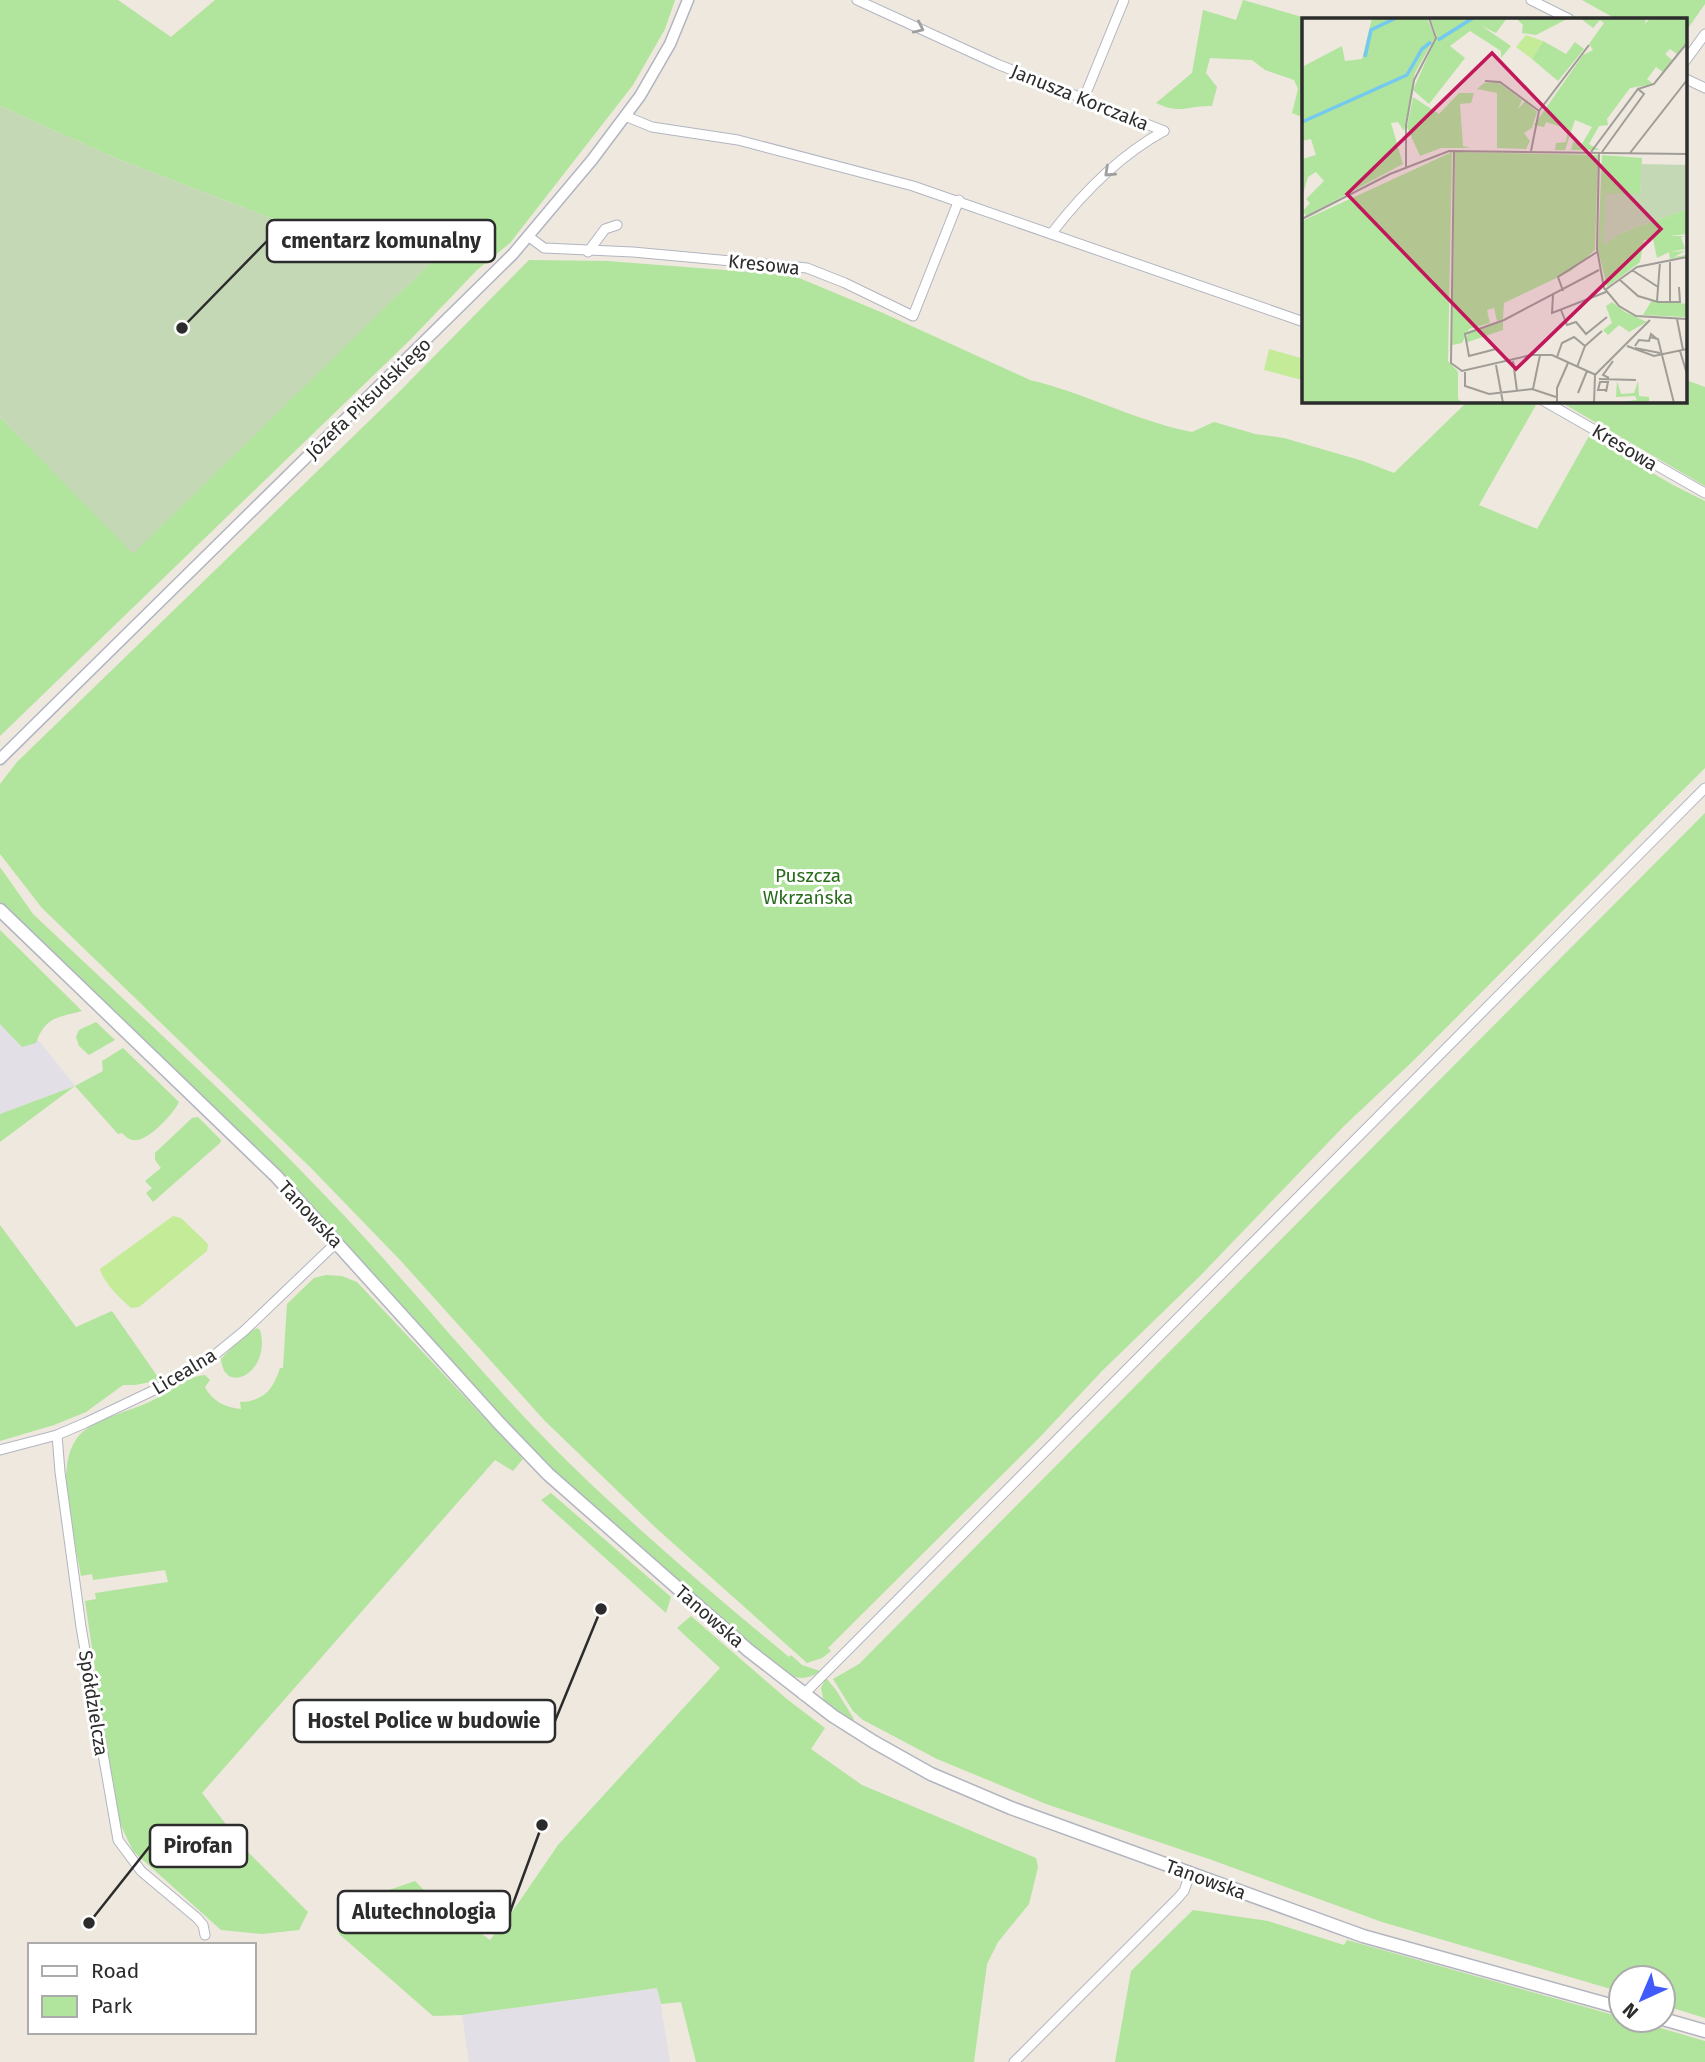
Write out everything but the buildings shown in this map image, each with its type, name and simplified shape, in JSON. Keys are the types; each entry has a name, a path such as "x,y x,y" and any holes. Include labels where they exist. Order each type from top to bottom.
{"main road":[{"name":"Tanowska","path":"0,910 239,1139 337,1242 548,1474 803,1695 874,1742 952,1783 1011,1808 1374,1940 1607,2004"},
{"path":"1677,2023 1705,2031"}],"street":[{"name":"Józefa Piłsudskiego","path":"0,759 441,327 528,236 625,116 663,60 688,0"},
{"name":"Janusza Korczaka","path":"857,0 997,64 1164,131 1121,162 1072,209 1051,234"},
{"path":"1084,98 1124,0"},
{"path":"1531,0 1567,18"},
{"path":"1688,58 1705,34"},
{"path":"1688,80 1705,88"},
{"path":"625,116 652,127 738,140 817,159 959,200 1302,322"},
{"name":"Kresowa","path":"528,236 544,248 633,252 807,268 913,316 959,200"},
{"path":"588,252 605,229 617,225"},
{"name":"Kresowa","path":"1546,402 1705,493"},
{"path":"803,1695 1705,788"},
{"name":"Licealna","path":"0,1450 57,1435 158,1388 206,1362 244,1331 337,1242"},
{"name":"Spółdzielcza","path":"57,1435 81,1627 118,1840 141,1871 197,1918 203,1925 205,1935"},
{"path":"1014,2062 1181,1896 1190,1874"}],"shaded area":[{"path":"0,992 75,1086 0,1114"},
{"path":"658,1988 670,2062 469,2062 462,2015"}],"green space":[{"path":"0,0 118,0 171,37 215,0 675,0 665,29 633,85 510,243 477,270 411,339 0,736 0,417 133,553 454,240 432,234 291,223 271,218 118,159 0,106"},
{"path":"1243,0 1306,18 1302,18 1302,117 1292,113 1298,89 1294,80 1265,70 1252,60 1210,58 1206,73 1217,87 1212,106 1178,109 1156,103 1192,73 1203,10 1236,20"},
{"path":"1582,0 1705,0 1688,28 1688,18 1614,18"},
{"path":"0,106 118,159 271,218 291,223 432,234 454,240 133,554 0,417"},
{"name":"Puszcza Wkrzańska","path":"529,260 607,261 792,275 1030,380 1151,421 1192,432 1214,422 1255,434 1284,438 1394,473 1467,402 1530,402 1536,405 1479,505 1537,529 1589,436 1705,501 1705,768 1413,1061 1344,1126 1200,1276 1103,1370 1038,1439 828,1648 831,1651 822,1658 807,1663 656,1528 545,1421 400,1260 311,1168 42,908 0,854 0,784 17,762 397,394"},
{"path":"1269,349 1302,358 1302,380 1264,370"},
{"path":"1688,381 1705,387 1705,486 1561,402 1688,402"},
{"path":"1705,813 1705,2018 1677,2009 1677,1964 1607,1964 1607,1988 1382,1922 1212,1860 1046,1804 937,1759 863,1720 853,1711 833,1679 859,1664"},
{"path":"0,867 33,914 300,1169 554,1448 669,1555 789,1657 791,1655 802,1665 820,1671 810,1677 800,1678 780,1669 540,1460 281,1173 0,902"},
{"path":"0,930 82,1011 48,1023 36,1043 22,1047 0,1024"},
{"path":"96,1022 115,1040 89,1055 79,1046 76,1037 79,1030"},
{"path":"123,1048 179,1102 155,1130 142,1139 132,1140 122,1133 118,1134 75,1086 103,1071 102,1061"},
{"path":"75,1086 0,1142 0,1114"},
{"path":"198,1117 221,1140 220,1143 153,1202 146,1193 152,1188 145,1181 161,1168 155,1160 155,1153 192,1118"},
{"path":"173,1216 181,1218 206,1242 207,1251 139,1307 131,1308 109,1285 100,1269"},
{"path":"0,1225 76,1327 112,1311 160,1380 123,1385 86,1412 0,1441"},
{"path":"326,1275 342,1276 357,1282 523,1459 513,1471 495,1460 202,1793 245,1849 308,1912 299,1930 262,1934 221,1930 133,1851 117,1817 85,1601 96,1599 95,1593 168,1582 165,1570 93,1580 92,1574 81,1576 67,1497 69,1456 76,1440 88,1428 154,1400 198,1376 205,1375 210,1380 205,1387 208,1392 220,1403 230,1407 241,1409 240,1402 262,1396 271,1388 280,1368 283,1368 287,1304 314,1278"},
{"path":"257,1328 260,1330 262,1345 254,1368 238,1378 230,1376 224,1370 221,1359 242,1337"},
{"path":"551,1493 671,1597 666,1613 541,1500"},
{"path":"691,1616 788,1700 825,1728 811,1749 862,1785 1036,1858 1038,1867 1029,1904 998,1942 987,1964 974,2062 696,2062 681,2002 661,2004 657,1988 462,2015 433,2016 339,1934 338,1923 354,1906 376,1900 389,1890 415,1881 442,1908 457,1915 490,1940 558,1845 720,1668 677,1628"},
{"path":"826,1678 854,1719 851,1722 824,1702 821,1688"},
{"path":"1193,1910 1268,1921 1344,1945 1347,1940 1607,2013 1607,2034 1677,2033 1705,2041 1705,2062 1115,2062 1131,1971"}],"place":[{"name":"cmentarz komunalny","path":"182,328"},
{"name":"Hostel Police w budowie","path":"601,1609"},
{"name":"Alutechnologia","path":"542,1825"},
{"name":"Pirofan","path":"89,1923"}]}
